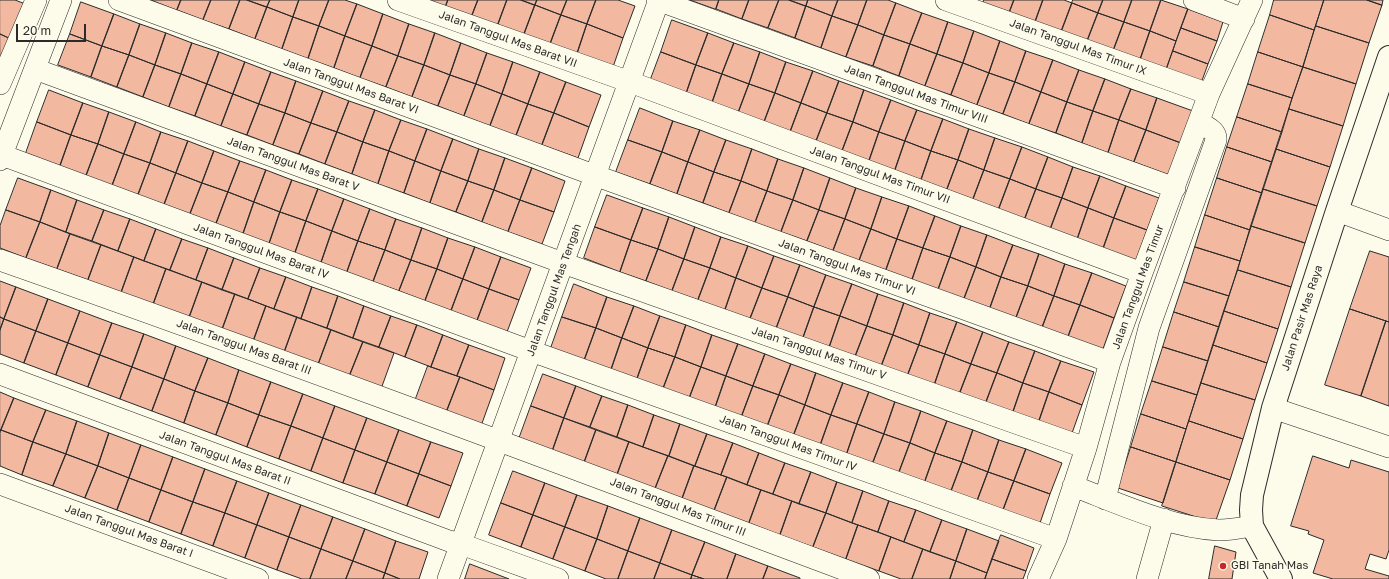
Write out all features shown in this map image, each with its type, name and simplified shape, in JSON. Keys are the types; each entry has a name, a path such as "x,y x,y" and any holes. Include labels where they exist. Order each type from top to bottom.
{"street":[{"path":"0,84 36,0"},
{"path":"1,158 61,0"},
{"name":"Jalan Tanggul Mas Barat VI","path":"119,0 589,173"},
{"name":"Jalan Tanggul Mas Barat VII","path":"398,0 623,80"},
{"name":"Jalan Tanggul Mas Tengah","path":"435,579 455,542 623,80 655,0"},
{"name":"Jalan Tanggul Mas Timur VIII","path":"655,0 1175,188"},
{"name":"Jalan Tanggul Mas Timur IX","path":"946,0 1209,94"},
{"path":"1194,0 1248,9"},
{"name":"Jalan Tanggul Mas Timur","path":"1038,579 1056,539 1086,448 1110,362 1142,273 1209,94 1248,9"},
{"name":"Jalan Pasir Mas Raya","path":"1281,579 1252,526 1252,495 1273,408 1389,57"},
{"name":"Jalan Tanggul Mas Barat V","path":"35,69 557,261"},
{"name":"Jalan Tanggul Mas Timur VII","path":"623,80 1142,273"},
{"path":"1105,499 1149,328 1216,140 1216,135 1214,132 1199,122"},
{"name":"Jalan Tanggul Mas Barat IV","path":"1,158 525,349"},
{"name":"Jalan Tanggul Mas Timur VI","path":"589,173 1110,362"},
{"path":"1337,211 1389,230"},
{"name":"Jalan Tanggul Mas Barat III","path":"0,260 174,321 493,438"},
{"name":"Jalan Tanggul Mas Timur V","path":"557,261 1086,448"},
{"path":"1125,320 1149,328"},
{"name":"Jalan Tanggul Mas Timur IV","path":"525,349 1056,539"},
{"name":"Jalan Tanggul Mas Barat II","path":"0,374 558,579"},
{"path":"1273,408 1389,447"},
{"name":"Jalan Tanggul Mas Timur III","path":"493,438 869,579"},
{"name":"Jalan Tanggul Mas Barat I","path":"0,484 258,579"},
{"path":"1073,486 1105,499 1164,519 1194,527 1230,530 1252,526"},
{"path":"1147,579 1164,519"},
{"name":"Jalan Tanggul Mas Tengah","path":"448,579 455,542"}],"building":[{"path":"0,0 15,0 28,5 13,40 0,34"},
{"path":"151,0 181,0 177,10"},
{"path":"181,0 211,0 203,20 177,10"},
{"path":"211,0 240,0 229,29 203,20"},
{"path":"240,0 247,0 267,7 255,39 229,29"},
{"path":"247,0 270,0 267,7"},
{"path":"270,0 299,0 293,17 267,7"},
{"path":"299,0 329,0 319,26 293,17"},
{"path":"329,0 345,0 357,4 345,36 319,26"},
{"path":"423,0 448,0 445,8"},
{"path":"448,0 478,0 471,18 445,8"},
{"path":"478,0 507,0 497,27 471,18"},
{"path":"507,0 521,0 535,5 523,37 497,27"},
{"path":"521,0 537,0 535,5"},
{"path":"537,0 567,0 561,15 535,5"},
{"path":"567,0 596,0 587,24 561,15"},
{"path":"596,0 618,0 635,6 623,38 587,24"},
{"path":"690,0 719,0 716,9"},
{"path":"719,0 749,0 742,19 716,9"},
{"path":"749,0 779,0 768,28 742,19"},
{"path":"779,0 789,0 806,6 795,38 768,28"},
{"path":"789,0 808,0 806,6"},
{"path":"808,0 838,0 832,16 806,6"},
{"path":"838,0 867,0 858,25 832,16"},
{"path":"867,0 888,0 896,3 884,35 858,25"},
{"path":"984,0 1014,0 1008,16 982,6"},
{"path":"1014,0 1043,0 1034,25 1008,16"},
{"path":"1043,0 1064,0 1072,3 1060,35 1034,25"},
{"path":"1073,0 1103,0 1098,13 1072,3"},
{"path":"1103,0 1132,0 1124,22 1098,13"},
{"path":"1132,0 1161,0 1150,31 1124,22"},
{"path":"1161,0 1188,9 1176,41 1150,31"},
{"path":"1274,0 1324,0 1314,30 1270,15"},
{"path":"1324,0 1367,0 1382,5 1369,43 1316,26"},
{"path":"1367,0 1383,0 1382,5"},
{"path":"81,2 114,14 102,46 70,34"},
{"path":"896,3 922,13 910,44 884,35"},
{"path":"1072,3 1098,13 1086,44 1060,35"},
{"path":"357,4 383,14 372,46 345,36"},
{"path":"535,5 561,15 549,47 523,37"},
{"path":"806,6 832,16 821,48 795,38"},
{"path":"267,7 293,17 282,49 255,39"},
{"path":"1188,9 1223,22 1217,41 1181,28"},
{"path":"922,13 948,22 937,54 910,44"},
{"path":"1098,13 1124,22 1112,54 1086,44"},
{"path":"114,14 140,24 129,55 102,46"},
{"path":"383,14 409,24 398,56 372,46"},
{"path":"561,15 587,24 576,57 549,47"},
{"path":"1270,15 1314,30 1303,67 1258,52"},
{"path":"832,16 858,25 846,57 821,48"},
{"path":"293,17 319,26 308,59 282,49"},
{"path":"672,20 708,33 696,65 661,52"},
{"path":"948,22 974,31 963,63 937,54"},
{"path":"1124,22 1150,31 1139,63 1112,54"},
{"path":"140,24 166,33 155,65 129,55"},
{"path":"409,24 435,33 424,65 398,56"},
{"path":"587,24 623,38 612,70 576,57"},
{"path":"858,25 884,35 873,66 846,57"},
{"path":"319,26 345,36 334,68 308,59"},
{"path":"1316,26 1369,43 1356,84 1303,67"},
{"path":"1181,28 1217,41 1208,64 1173,51"},
{"path":"974,31 1000,41 989,73 963,63"},
{"path":"1150,31 1176,41 1165,73 1139,63"},
{"path":"166,33 192,43 181,74 155,65"},
{"path":"435,33 461,43 450,75 424,65"},
{"path":"708,33 734,43 722,74 696,65"},
{"path":"0,34 13,40 0,71"},
{"path":"70,34 102,46 91,77 58,65"},
{"path":"884,35 910,44 899,76 873,66"},
{"path":"345,36 372,46 360,78 334,68"},
{"path":"1000,41 1026,51 1015,82 989,73"},
{"path":"192,43 219,52 207,84 181,74"},
{"path":"461,43 487,53 476,84 450,75"},
{"path":"734,43 760,52 749,84 722,74"},
{"path":"910,44 937,54 925,86 899,76"},
{"path":"102,46 129,55 117,87 91,77"},
{"path":"372,46 398,56 386,87 360,78"},
{"path":"1026,51 1053,60 1041,92 1015,82"},
{"path":"1173,51 1208,64 1200,86 1165,73"},
{"path":"219,52 245,62 233,94 207,84"},
{"path":"661,52 696,65 685,97 649,84"},
{"path":"760,52 786,62 775,93 749,84"},
{"path":"1258,52 1303,67 1292,98 1248,84"},
{"path":"487,53 513,62 502,94 476,84"},
{"path":"937,54 963,63 951,95 925,86"},
{"path":"129,55 155,65 143,97 117,87"},
{"path":"398,56 424,65 412,97 386,87"},
{"path":"1053,60 1079,70 1067,102 1041,92"},
{"path":"245,62 271,72 259,104 233,94"},
{"path":"513,62 540,72 528,104 502,94"},
{"path":"786,62 813,71 801,103 775,93"},
{"path":"963,63 989,73 977,105 951,95"},
{"path":"155,65 181,74 169,107 143,97"},
{"path":"424,65 450,75 438,106 412,97"},
{"path":"696,65 722,74 711,106 685,97"},
{"path":"1303,67 1356,84 1343,126 1289,109"},
{"path":"1079,70 1105,79 1093,111 1067,102"},
{"path":"813,71 839,81 827,113 801,103"},
{"path":"271,72 296,81 285,113 259,104"},
{"path":"540,72 566,82 554,113 528,104"},
{"path":"989,73 1015,82 1003,114 977,105"},
{"path":"181,74 207,84 195,116 169,107"},
{"path":"722,74 749,84 737,116 711,106"},
{"path":"450,75 476,84 464,116 438,106"},
{"path":"1105,79 1131,89 1119,120 1093,111"},
{"path":"296,81 323,91 311,123 285,113"},
{"path":"839,81 864,90 853,122 827,113"},
{"path":"566,82 601,95 589,127 554,113"},
{"path":"1015,82 1041,92 1029,124 1003,114"},
{"path":"207,84 233,94 221,126 195,116"},
{"path":"476,84 502,94 490,126 464,116"},
{"path":"749,84 775,93 763,125 737,116"},
{"path":"1248,84 1292,98 1282,132 1237,117"},
{"path":"1131,89 1157,98 1146,130 1119,120"},
{"path":"49,90 83,103 71,135 37,122"},
{"path":"864,90 891,100 879,132 853,122"},
{"path":"323,91 349,101 337,132 311,123"},
{"path":"1041,92 1067,102 1056,133 1029,124"},
{"path":"775,93 801,103 789,135 763,125"},
{"path":"233,94 259,104 247,135 221,126"},
{"path":"502,94 528,104 516,136 490,126"},
{"path":"1157,98 1193,111 1181,143 1146,130"},
{"path":"891,100 917,110 905,141 879,132"},
{"path":"349,101 375,110 363,142 337,132"},
{"path":"1067,102 1093,111 1082,143 1056,133"},
{"path":"83,103 109,112 98,144 71,135"},
{"path":"801,103 827,113 815,144 789,135"},
{"path":"259,104 285,113 273,145 247,135"},
{"path":"528,104 554,113 542,145 516,136"},
{"path":"640,108 673,121 662,152 628,140"},
{"path":"1289,109 1343,126 1330,167 1276,149"},
{"path":"375,110 401,120 389,151 363,142"},
{"path":"917,110 943,119 931,151 905,141"},
{"path":"1093,111 1119,120 1108,153 1082,143"},
{"path":"109,112 136,122 124,154 98,144"},
{"path":"285,113 311,123 299,154 273,145"},
{"path":"554,113 589,127 578,158 542,145"},
{"path":"827,113 853,122 841,154 815,144"},
{"path":"1237,117 1282,132 1272,162 1227,147"},
{"path":"943,119 969,129 958,160 931,151"},
{"path":"401,120 427,129 415,161 389,151"},
{"path":"1119,120 1146,130 1134,162 1108,153"},
{"path":"673,121 700,130 688,162 662,152"},
{"path":"37,122 71,135 60,166 26,153"},
{"path":"136,122 161,132 150,163 124,154"},
{"path":"853,122 879,132 868,164 841,154"},
{"path":"311,123 337,132 325,164 299,154"},
{"path":"427,129 453,139 441,171 415,161"},
{"path":"969,129 995,138 984,170 958,160"},
{"path":"700,130 726,140 714,172 688,162"},
{"path":"1146,130 1181,143 1169,175 1134,162"},
{"path":"161,132 188,141 176,173 150,163"},
{"path":"337,132 363,142 352,174 325,164"},
{"path":"879,132 905,141 894,173 868,164"},
{"path":"71,135 98,144 86,176 60,166"},
{"path":"995,138 1022,147 1010,179 984,170"},
{"path":"453,139 479,149 468,181 441,171"},
{"path":"628,140 662,152 650,184 616,172"},
{"path":"726,140 752,149 741,181 714,172"},
{"path":"188,141 214,151 202,183 176,173"},
{"path":"905,141 931,151 920,183 894,173"},
{"path":"363,142 389,151 378,184 352,174"},
{"path":"98,144 124,154 112,186 86,176"},
{"path":"1022,147 1048,157 1036,189 1010,179"},
{"path":"1227,147 1272,162 1262,193 1217,178"},
{"path":"479,149 505,158 494,190 468,181"},
{"path":"752,149 778,159 767,191 741,181"},
{"path":"1276,149 1330,167 1317,206 1263,189"},
{"path":"214,151 240,161 228,192 202,183"},
{"path":"389,151 415,161 404,193 378,184"},
{"path":"931,151 958,160 946,192 920,183"},
{"path":"662,152 688,162 677,194 650,184"},
{"path":"124,154 150,163 138,195 112,186"},
{"path":"1048,157 1073,167 1062,198 1036,189"},
{"path":"505,158 532,168 520,200 494,190"},
{"path":"778,159 804,168 793,200 767,191"},
{"path":"958,160 984,170 972,202 946,192"},
{"path":"240,161 266,170 254,202 228,192"},
{"path":"415,161 441,171 430,203 404,193"},
{"path":"688,162 714,172 703,203 677,194"},
{"path":"150,163 176,173 164,205 138,195"},
{"path":"1073,167 1100,176 1088,208 1062,198"},
{"path":"532,168 565,181 554,212 520,200"},
{"path":"804,168 830,178 819,210 793,200"},
{"path":"266,170 292,180 280,212 254,202"},
{"path":"984,170 1010,179 998,211 972,202"},
{"path":"441,171 468,181 456,212 430,203"},
{"path":"714,172 741,181 729,213 703,203"},
{"path":"176,173 202,183 190,214 164,205"},
{"path":"1100,176 1126,186 1114,218 1088,208"},
{"path":"18,178 51,190 40,222 6,210"},
{"path":"830,178 856,188 845,219 819,210"},
{"path":"1217,178 1262,193 1250,230 1205,215"},
{"path":"1010,179 1036,189 1024,221 998,211"},
{"path":"292,180 318,189 306,221 280,212"},
{"path":"468,181 494,190 482,222 456,212"},
{"path":"741,181 767,191 755,223 729,213"},
{"path":"202,183 228,192 216,224 190,214"},
{"path":"1126,186 1159,198 1147,230 1114,218"},
{"path":"856,188 882,197 871,229 845,219"},
{"path":"318,189 344,199 332,231 306,221"},
{"path":"1036,189 1062,198 1050,230 1024,221"},
{"path":"1263,189 1317,206 1305,243 1251,226"},
{"path":"51,190 77,200 66,232 40,222"},
{"path":"494,190 520,200 508,232 482,222"},
{"path":"767,191 793,200 781,232 755,223"},
{"path":"228,192 254,202 243,234 216,224"},
{"path":"607,195 643,208 631,240 595,227"},
{"path":"882,197 909,206 897,239 871,229"},
{"path":"1062,198 1088,208 1077,240 1050,230"},
{"path":"344,199 370,209 358,241 332,231"},
{"path":"77,200 104,210 92,241 66,232"},
{"path":"520,200 554,212 542,244 508,232"},
{"path":"793,200 819,210 807,241 781,232"},
{"path":"254,202 280,212 269,244 243,234"},
{"path":"909,206 935,216 923,248 897,239"},
{"path":"643,208 669,217 658,249 631,240"},
{"path":"1088,208 1114,218 1103,249 1077,240"},
{"path":"370,209 396,219 385,250 358,241"},
{"path":"6,210 40,222 26,258 0,248 0,226"},
{"path":"104,210 130,219 118,251 92,241"},
{"path":"819,210 845,219 833,251 807,241"},
{"path":"280,212 306,221 295,253 269,244"},
{"path":"1205,215 1250,230 1240,261 1195,247"},
{"path":"935,216 961,226 950,257 923,248"},
{"path":"669,217 695,227 684,259 658,249"},
{"path":"1114,218 1147,230 1136,261 1103,249"},
{"path":"130,219 156,229 144,261 118,251"},
{"path":"396,219 422,228 411,260 385,250"},
{"path":"845,219 871,229 859,261 833,251"},
{"path":"306,221 332,231 321,263 295,253"},
{"path":"40,222 70,234 57,269 26,258"},
{"path":"961,226 987,235 976,267 950,257"},
{"path":"1251,226 1305,243 1291,287 1238,270"},
{"path":"595,227 631,240 620,272 584,258"},
{"path":"695,227 721,237 710,268 684,259"},
{"path":"422,228 448,238 437,269 411,260"},
{"path":"156,229 182,239 170,270 144,261"},
{"path":"871,229 897,239 886,270 859,261"},
{"path":"332,231 358,241 347,272 321,263"},
{"path":"70,234 101,245 88,280 57,269"},
{"path":"987,235 1013,245 1001,277 976,267"},
{"path":"721,237 748,246 736,278 710,268"},
{"path":"448,238 475,247 463,279 437,269"},
{"path":"182,239 208,248 196,280 170,270"},
{"path":"897,239 923,248 912,280 886,270"},
{"path":"631,240 658,249 646,281 620,272"},
{"path":"358,241 385,250 373,282 347,272"},
{"path":"101,245 134,257 121,293 88,280"},
{"path":"1013,245 1039,254 1028,286 1001,277"},
{"path":"748,246 774,256 762,288 736,278"},
{"path":"475,247 501,257 489,289 463,279"},
{"path":"1195,247 1240,261 1229,296 1184,282"},
{"path":"208,248 234,258 222,290 196,280"},
{"path":"923,248 950,257 938,290 912,280"},
{"path":"658,249 684,259 672,291 646,281"},
{"path":"385,250 411,260 399,291 373,282"},
{"path":"1370,251 1389,257 1389,322 1350,309"},
{"path":"1039,254 1065,264 1054,296 1028,286"},
{"path":"774,256 800,265 788,297 762,288"},
{"path":"134,257 166,269 153,305 121,293"},
{"path":"501,257 531,268 519,300 489,289"},
{"path":"950,257 976,267 964,299 938,290"},
{"path":"234,258 260,268 248,299 222,290"},
{"path":"684,259 710,268 698,300 672,291"},
{"path":"411,260 437,269 425,301 399,291"},
{"path":"1065,264 1092,273 1080,305 1054,296"},
{"path":"800,265 826,275 814,307 788,297"},
{"path":"976,267 1001,277 990,308 964,299"},
{"path":"260,268 286,277 274,309 248,299"},
{"path":"710,268 736,278 725,310 698,300"},
{"path":"166,269 202,282 189,318 153,305"},
{"path":"437,269 463,279 451,311 425,301"},
{"path":"1238,270 1291,287 1278,329 1224,311"},
{"path":"1092,273 1126,286 1114,318 1080,305"},
{"path":"826,275 852,284 840,316 814,307"},
{"path":"286,277 312,287 301,319 274,309"},
{"path":"1001,277 1028,286 1016,318 990,308"},
{"path":"736,278 762,288 750,319 725,310"},
{"path":"463,279 489,289 477,321 451,311"},
{"path":"0,281 16,287 4,319 0,317"},
{"path":"202,282 235,294 222,330 189,318"},
{"path":"1184,282 1229,296 1219,327 1174,312"},
{"path":"574,284 607,297 596,328 562,317"},
{"path":"852,284 878,294 867,326 840,316"},
{"path":"1028,286 1054,296 1042,328 1016,318"},
{"path":"16,287 48,299 36,331 4,319"},
{"path":"312,287 338,296 327,328 301,319"},
{"path":"762,288 788,297 776,329 750,319"},
{"path":"489,289 519,300 507,332 477,321"},
{"path":"235,294 266,306 253,342 222,330"},
{"path":"878,294 904,303 893,335 867,326"},
{"path":"338,296 364,306 353,338 327,328"},
{"path":"1054,296 1080,305 1068,337 1042,328"},
{"path":"607,297 634,306 622,338 596,328"},
{"path":"788,297 814,307 803,338 776,329"},
{"path":"48,299 80,311 68,343 36,331"},
{"path":"904,303 930,313 919,345 893,335"},
{"path":"1080,305 1114,318 1103,349 1068,337"},
{"path":"266,306 297,317 284,353 253,342"},
{"path":"364,306 391,316 379,347 353,338"},
{"path":"634,306 660,316 648,348 622,338"},
{"path":"814,307 840,316 829,348 803,338"},
{"path":"1350,309 1386,321 1361,396 1325,385"},
{"path":"80,311 112,323 100,355 68,343"},
{"path":"1224,311 1278,329 1267,363 1213,345"},
{"path":"1174,312 1219,327 1208,361 1163,347"},
{"path":"930,313 957,322 945,354 919,345"},
{"path":"391,316 417,325 405,357 379,347"},
{"path":"660,316 686,325 675,357 648,348"},
{"path":"840,316 867,326 855,357 829,348"},
{"path":"0,317 4,319 0,330"},
{"path":"297,317 331,330 318,365 284,353"},
{"path":"562,317 596,328 584,361 551,348"},
{"path":"4,319 36,331 24,363 0,354 0,330"},
{"path":"1386,321 1389,322 1389,406 1361,396"},
{"path":"957,322 983,332 971,364 945,354"},
{"path":"112,323 144,334 132,367 100,355"},
{"path":"417,325 443,335 431,367 405,357"},
{"path":"686,325 712,335 701,367 675,357"},
{"path":"867,326 893,335 881,367 855,357"},
{"path":"596,328 622,338 611,370 584,361"},
{"path":"331,330 363,342 349,377 318,365"},
{"path":"36,331 68,343 56,375 24,363"},
{"path":"983,332 1009,342 997,373 971,364"},
{"path":"144,334 176,346 164,379 132,367"},
{"path":"443,335 469,345 457,376 431,367"},
{"path":"712,335 738,344 726,376 701,367"},
{"path":"893,335 919,345 907,377 881,367"},
{"path":"622,338 648,348 637,379 611,370"},
{"path":"363,342 394,353 381,389 349,377"},
{"path":"1009,342 1035,351 1023,383 997,373"},
{"path":"68,343 100,355 88,387 56,375"},
{"path":"738,344 765,354 753,386 726,376"},
{"path":"469,345 505,358 494,390 457,376"},
{"path":"919,345 945,354 934,386 907,377"},
{"path":"1213,345 1267,363 1255,400 1201,383"},
{"path":"176,346 208,358 195,391 164,379"},
{"path":"1163,347 1208,361 1197,395 1152,381"},
{"path":"648,348 675,357 663,389 637,379"},
{"path":"1035,351 1061,361 1049,392 1023,383"},
{"path":"765,354 791,364 779,395 753,386"},
{"path":"945,354 971,364 959,395 934,386"},
{"path":"100,355 132,367 120,399 88,387"},
{"path":"675,357 701,367 689,399 663,389"},
{"path":"208,358 239,370 228,403 195,391"},
{"path":"1061,361 1094,372 1082,405 1049,392"},
{"path":"791,364 816,373 805,405 779,395"},
{"path":"971,364 997,373 985,405 959,395"},
{"path":"428,366 460,377 446,413 415,401"},
{"path":"132,367 164,379 152,411 120,399"},
{"path":"701,367 726,376 715,408 689,399"},
{"path":"239,370 271,382 259,415 228,403"},
{"path":"816,373 843,383 831,415 805,405"},
{"path":"997,373 1023,383 1012,415 985,405"},
{"path":"543,374 576,386 564,418 531,406"},
{"path":"726,376 753,386 741,418 715,408"},
{"path":"460,377 494,390 481,426 446,413"},
{"path":"164,379 195,391 184,423 152,411"},
{"path":"1152,381 1197,395 1186,429 1141,414"},
{"path":"271,382 303,394 291,426 259,415"},
{"path":"843,383 869,392 857,424 831,415"},
{"path":"1023,383 1049,392 1038,424 1012,415"},
{"path":"1201,383 1255,400 1243,439 1189,421"},
{"path":"576,386 602,396 590,427 564,418"},
{"path":"753,386 779,395 767,427 741,418"},
{"path":"195,391 228,403 216,435 184,423"},
{"path":"0,392 14,398 1,430 0,430"},
{"path":"869,392 895,402 884,434 857,424"},
{"path":"1049,392 1082,405 1071,436 1038,424"},
{"path":"303,394 335,406 323,438 291,426"},
{"path":"779,395 805,405 793,437 767,427"},
{"path":"602,396 628,405 617,437 590,427"},
{"path":"14,398 46,410 33,442 1,430"},
{"path":"895,402 921,411 910,443 884,434"},
{"path":"228,403 259,415 247,447 216,435"},
{"path":"628,405 654,415 643,447 617,437"},
{"path":"805,405 831,415 820,446 793,437"},
{"path":"335,406 367,418 355,450 323,438"},
{"path":"531,406 564,418 552,452 519,439"},
{"path":"46,410 77,421 66,454 33,442"},
{"path":"921,411 947,421 935,453 910,443"},
{"path":"1141,414 1186,429 1176,462 1131,447"},
{"path":"259,415 291,426 279,459 247,447"},
{"path":"654,415 680,424 669,456 643,447"},
{"path":"831,415 857,424 846,456 820,446"},
{"path":"367,418 399,430 387,462 355,450"},
{"path":"564,418 596,430 584,463 552,452"},
{"path":"77,421 109,433 98,466 66,454"},
{"path":"947,421 973,430 962,462 935,453"},
{"path":"1189,421 1243,439 1230,480 1176,462"},
{"path":"680,424 707,434 695,466 669,456"},
{"path":"857,424 884,434 872,465 846,456"},
{"path":"291,426 323,438 311,471 279,459"},
{"path":"1,430 33,442 22,475 0,466"},
{"path":"399,430 431,442 419,474 387,462"},
{"path":"596,430 629,442 617,475 584,463"},
{"path":"973,430 999,440 988,472 962,462"},
{"path":"109,433 141,445 129,478 98,466"},
{"path":"707,434 733,443 721,475 695,466"},
{"path":"884,434 910,443 898,475 872,465"},
{"path":"323,438 355,450 343,483 311,471"},
{"path":"999,440 1026,449 1014,481 988,472"},
{"path":"33,442 66,454 53,486 22,475"},
{"path":"431,442 463,453 451,486 419,474"},
{"path":"629,442 668,456 655,489 617,475"},
{"path":"733,443 759,453 747,485 721,475"},
{"path":"910,443 935,453 924,484 898,475"},
{"path":"141,445 173,457 161,490 129,478"},
{"path":"1131,447 1176,462 1163,503 1118,488"},
{"path":"1026,449 1062,463 1050,494 1014,481"},
{"path":"355,450 387,462 375,494 343,483"},
{"path":"759,453 785,463 773,494 747,485"},
{"path":"935,453 962,462 950,494 924,484"},
{"path":"66,454 98,466 85,498 53,486"},
{"path":"668,456 694,466 682,499 655,489"},
{"path":"1313,456 1349,468 1351,460 1389,472 1389,550 1386,559 1370,554 1365,569 1389,576 1389,579 1333,579 1313,573 1324,540 1308,534 1309,531 1291,526"},
{"path":"173,457 205,469 193,502 161,490"},
{"path":"387,462 419,474 407,506 375,494"},
{"path":"962,462 988,472 976,504 950,494"},
{"path":"1176,462 1230,480 1215,523 1162,506"},
{"path":"785,463 811,472 799,504 773,494"},
{"path":"98,466 129,478 117,510 85,498"},
{"path":"694,466 727,477 714,511 682,499"},
{"path":"205,469 237,481 225,513 193,502"},
{"path":"513,471 545,483 533,515 501,503"},
{"path":"811,472 837,482 826,513 799,504"},
{"path":"988,472 1014,481 1002,513 976,504"},
{"path":"419,474 451,486 439,518 407,506"},
{"path":"727,477 761,490 749,523 714,511"},
{"path":"129,478 161,490 149,522 117,510"},
{"path":"237,481 269,493 257,525 225,513"},
{"path":"1014,481 1050,494 1039,526 1002,513"},
{"path":"837,482 863,491 852,523 826,513"},
{"path":"545,483 577,495 565,527 533,515"},
{"path":"161,490 193,502 181,534 149,522"},
{"path":"761,490 792,501 780,535 749,523"},
{"path":"863,491 889,501 878,532 852,523"},
{"path":"269,493 301,505 289,537 257,525"},
{"path":"577,495 608,506 597,539 565,527"},
{"path":"792,501 826,513 813,547 780,535"},
{"path":"889,501 916,510 904,542 878,532"},
{"path":"193,502 225,513 213,546 181,534"},
{"path":"501,503 533,515 521,547 489,535"},
{"path":"301,505 333,517 321,549 289,537"},
{"path":"608,506 640,518 628,551 597,539"},
{"path":"916,510 942,520 930,552 904,542"},
{"path":"225,513 257,525 245,558 213,546"},
{"path":"826,513 858,525 846,559 813,547"},
{"path":"533,515 565,527 553,559 521,547"},
{"path":"333,517 365,529 353,561 321,549"},
{"path":"640,518 672,530 660,563 628,551"},
{"path":"942,520 967,529 956,561 930,552"},
{"path":"257,525 289,537 277,570 245,558"},
{"path":"858,525 891,537 879,571 846,559"},
{"path":"565,527 597,539 585,571 553,559"},
{"path":"365,529 396,541 385,573 353,561"},
{"path":"967,529 999,541 987,573 956,561"},
{"path":"672,530 705,542 692,575 660,563"},
{"path":"1001,535 1034,548 1026,571 992,559"},
{"path":"289,537 321,549 310,579 302,579 277,570"},
{"path":"891,537 923,549 912,579 901,579 879,571"},
{"path":"597,539 628,551 618,579 606,579 585,571"},
{"path":"396,541 428,552 419,579 400,579 385,573"},
{"path":"705,542 736,554 727,579 704,579 692,575"},
{"name":"GBI Tanah Mas","path":"1215,546 1236,552 1232,579 1209,579"},
{"path":"321,549 353,561 346,579 310,579"},
{"path":"923,549 956,561 950,579 912,579"},
{"path":"628,551 660,563 654,579 618,579"},
{"path":"736,554 768,566 763,579 727,579"},
{"path":"992,559 1026,571 1023,579 985,579"},
{"path":"353,561 385,573 383,579 346,579"},
{"path":"956,561 987,573 985,579 950,579"},
{"path":"660,563 692,575 691,579 654,579"},
{"path":"470,564 509,579 465,579"},
{"path":"768,566 800,578 800,579 763,579"},
{"path":"385,573 400,579 383,579"},
{"path":"692,575 704,579 691,579"}],"place":[{"name":"GBI Tanah Mas","path":"1223,566"}]}
